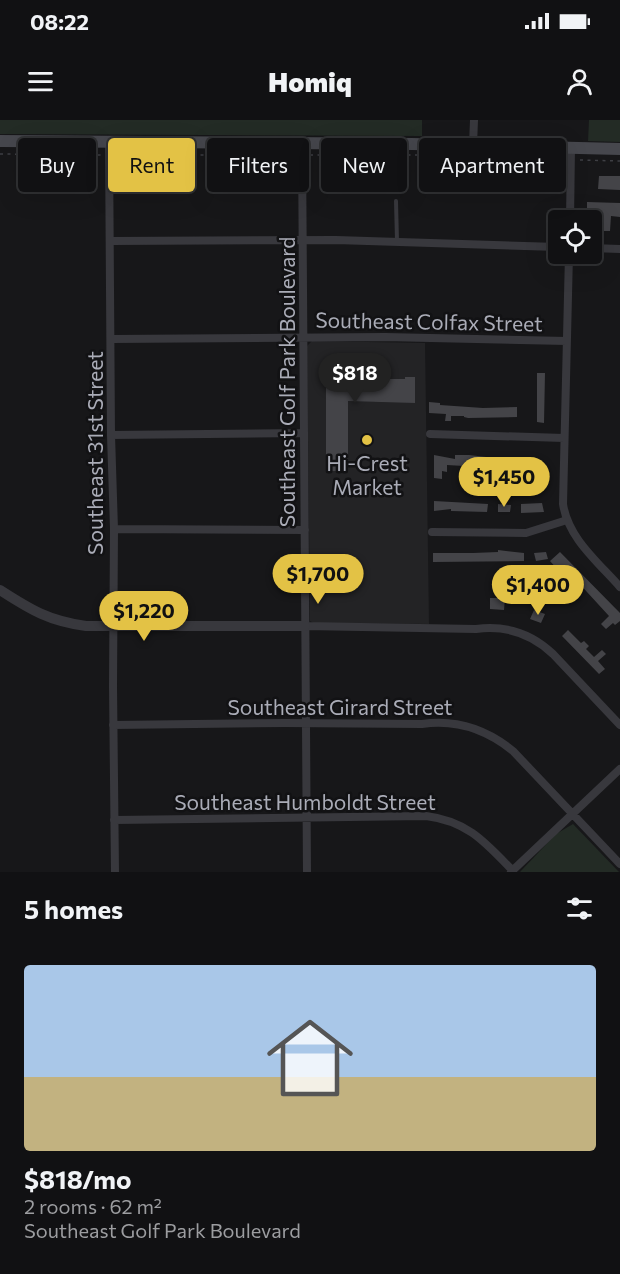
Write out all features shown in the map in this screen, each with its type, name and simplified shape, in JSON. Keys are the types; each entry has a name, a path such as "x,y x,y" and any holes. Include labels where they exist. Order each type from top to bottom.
{"main road":[{"path":"0,141 108,142"},
{"path":"309,143 419,144"},
{"path":"566,148 620,149"}],"street":[{"path":"473,138 474,120"},
{"path":"570,210 571,148"},
{"name":"Southeast 31st Street","path":"110,192 115,872"},
{"name":"Southeast Golf Park Boulevard","path":"303,192 307,872"},
{"path":"111,241 303,240 548,247"},
{"path":"602,248 620,249"},
{"path":"569,264 562,494 567,520 577,538 620,587"},
{"name":"Southeast Colfax Street","path":"112,339 385,337 567,341"},
{"path":"111,435 304,433"},
{"path":"430,434 564,438"},
{"path":"432,532 526,533 567,520"},
{"path":"114,529 305,530"},
{"path":"0,590 48,618 86,627 305,626 476,629 490,627 521,632 533,638 553,654 620,725"},
{"name":"Southeast Girard Street","path":"113,725 422,724 444,722 479,729 513,751 620,864"},
{"path":"512,871 620,769"},
{"name":"Southeast Humboldt Street","path":"114,820 426,816 448,820 472,831 512,871"}],"lane":[{"path":"396,201 397,242"}],"shaded area":[{"path":"0,120 422,120 422,136 0,134"},
{"path":"589,120 620,120 620,142 588,141"},
{"path":"312,341 425,343 429,624 314,623 310,621 307,346"},
{"path":"573,824 619,872 520,872 556,834"}],"building":[{"path":"599,176 620,176 620,190 598,189"},
{"path":"587,202 620,203 620,217 611,216 610,231 602,231 602,210 587,210"},
{"path":"322,362 357,363 357,370 370,370 370,379 415,377 415,403 348,401 348,471 326,471 326,373 323,373"},
{"path":"537,373 545,373 544,423 537,422"},
{"path":"429,402 483,408 517,407 517,417 451,416 451,421 445,421 446,414 429,413"},
{"path":"434,455 455,459 455,455 469,455 513,460 513,469 447,465 447,472 442,471 442,479 434,478"},
{"path":"434,501 488,504 487,512 451,511 451,509 434,511"},
{"path":"542,503 544,512 521,513 521,504"},
{"path":"498,504 511,505 510,512 498,512"},
{"path":"498,550 524,553 524,561 433,562 433,553 498,552"},
{"path":"546,552 548,559 536,561 534,553"},
{"path":"560,552 620,613 620,621 606,629 601,624 609,616 576,580 573,583 568,579 570,577 562,566 558,570 550,561"},
{"path":"490,598 505,598 504,610 490,609"},
{"path":"534,610 545,614 541,623 530,619"},
{"path":"568,630 581,643 584,641 589,646 586,649 594,657 602,650 606,654 598,661 605,669 599,674 562,636"}],"place":[{"name":"Hi-Crest Market","path":"367,440"}]}
